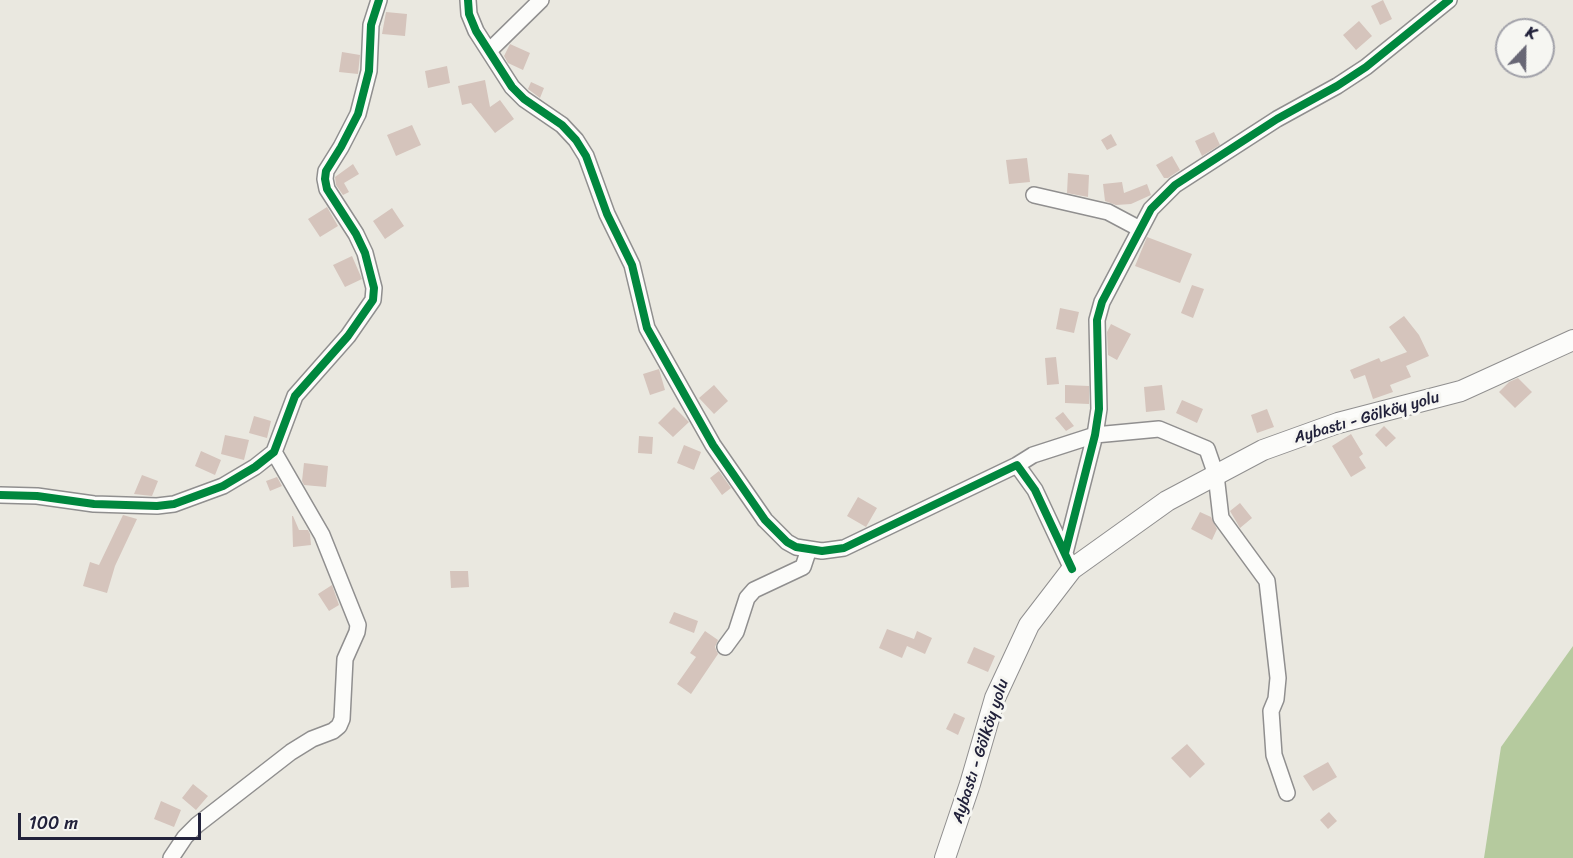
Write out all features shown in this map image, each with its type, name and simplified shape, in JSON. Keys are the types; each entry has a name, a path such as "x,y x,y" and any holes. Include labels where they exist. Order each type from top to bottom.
{"main road":[{"name":"Aybastı - Gölköy yolu","path":"945,858 995,698 1029,625 1068,561 1167,501 1263,450 1338,423 1461,391 1573,340"}],"street":[{"path":"0,495 26,495 94,504 157,506 174,504 223,486 274,452 294,396 348,336 373,300 374,288 365,253 356,234 334,202 325,179 326,171 358,114 369,71 371,25 379,0"},
{"path":"468,0 476,31 512,87 524,99 562,126 576,140 586,156 607,214 632,265 647,328 658,351 713,445 765,520 787,542 796,547 822,551 844,548 1033,456 1095,435 1159,429 1207,448 1216,475 1221,518 1267,581 1278,678 1276,699 1271,711 1274,755 1287,792"},
{"path":"489,51 541,0"},
{"path":"1068,561 1095,435 1100,388 1097,320 1102,302 1151,208 1175,185 1277,119 1366,67 1449,0"},
{"path":"1035,195 1108,212 1140,229"},
{"path":"171,858 185,837 197,825 291,752 312,739 333,731 342,719 345,659 358,625 322,535 274,452"},
{"path":"1017,465 1035,490 1068,561"},
{"path":"725,647 736,632 747,598 754,590 804,567 809,549"}],"green space":[{"path":"1573,646 1573,858 1484,858 1501,747"}],"building":[{"path":"1383,0 1392,19 1380,25 1371,6"},
{"path":"386,12 407,14 405,36 382,34"},
{"path":"1359,21 1372,36 1356,50 1343,35"},
{"path":"510,44 530,53 523,70 508,63 504,56"},
{"path":"342,52 360,55 358,74 339,72"},
{"path":"447,66 450,83 428,88 425,71"},
{"path":"485,80 490,107 500,100 514,119 495,133 471,103 462,105 458,86"},
{"path":"531,82 544,88 540,98 528,89"},
{"path":"412,125 421,145 396,156 387,135"},
{"path":"1214,132 1220,145 1202,156 1195,141"},
{"path":"1111,134 1117,145 1107,150 1101,140"},
{"path":"1172,156 1180,170 1164,178 1156,165"},
{"path":"1027,158 1030,182 1009,184 1006,160"},
{"path":"353,164 359,174 344,183 349,192 343,195 336,185 335,177"},
{"path":"1068,173 1089,175 1088,197 1067,193"},
{"path":"1122,182 1124,193 1147,184 1151,195 1131,204 1116,205 1105,201 1103,184"},
{"path":"327,207 338,226 320,237 308,219"},
{"path":"392,208 404,226 385,239 373,221"},
{"path":"1147,237 1192,254 1180,283 1135,266"},
{"path":"352,256 362,279 345,287 333,265"},
{"path":"1192,285 1204,289 1193,318 1181,313"},
{"path":"1060,308 1079,312 1074,333 1056,329"},
{"path":"1404,316 1419,335 1429,356 1406,366 1411,377 1390,385 1393,392 1373,399 1365,375 1354,379 1350,370 1379,358 1381,362 1407,352 1389,327"},
{"path":"1111,324 1131,334 1117,360 1108,355 1107,332"},
{"path":"1056,357 1059,384 1047,385 1045,358"},
{"path":"659,369 665,390 650,395 643,374"},
{"path":"1518,378 1532,392 1515,408 1499,392 1509,382"},
{"path":"714,385 728,401 714,414 699,398"},
{"path":"1065,385 1089,386 1089,404 1065,403"},
{"path":"1162,385 1165,410 1146,412 1144,387"},
{"path":"1182,400 1203,409 1197,423 1176,413"},
{"path":"674,407 689,422 673,437 658,423"},
{"path":"1267,409 1274,427 1257,433 1251,415"},
{"path":"1063,412 1074,426 1066,431 1055,418"},
{"path":"254,416 271,421 267,438 249,433"},
{"path":"1384,426 1396,438 1386,447 1375,435"},
{"path":"1351,434 1363,454 1359,457 1366,468 1351,477 1332,446"},
{"path":"225,435 249,440 244,460 221,454"},
{"path":"639,436 653,437 652,454 638,453"},
{"path":"684,445 701,452 694,470 677,463"},
{"path":"201,451 221,460 215,475 195,466"},
{"path":"304,463 328,466 326,487 304,485 302,481"},
{"path":"719,471 731,488 722,495 710,478"},
{"path":"142,475 158,481 152,496 134,494"},
{"path":"277,477 282,486 270,491 266,481"},
{"path":"858,497 877,508 866,527 847,516"},
{"path":"1240,503 1252,518 1240,528 1230,511"},
{"path":"1200,512 1211,517 1217,529 1212,540 1191,529"},
{"path":"123,515 137,519 115,566 107,593 83,586 90,562 99,565"},
{"path":"292,516 299,530 308,530 311,545 293,547"},
{"path":"450,571 468,571 469,587 451,588"},
{"path":"332,585 339,605 329,611 318,594"},
{"path":"674,612 698,621 694,633 669,623"},
{"path":"887,629 914,639 917,631 932,638 925,654 907,646 902,658 879,648"},
{"path":"705,631 718,640 715,647 718,654 691,694 677,684 696,657 690,653"},
{"path":"974,647 995,656 988,672 967,663"},
{"path":"954,713 965,718 958,735 946,729"},
{"path":"1187,744 1205,764 1190,778 1171,758"},
{"path":"1328,762 1337,777 1313,791 1303,776"},
{"path":"193,784 208,796 196,810 182,798"},
{"path":"161,801 181,810 174,827 154,819"},
{"path":"1329,812 1337,821 1328,829 1320,820"}],"cycle path":[{"path":"0,495 37,496 94,504 157,506 174,504 223,486 255,467 274,452 295,396 348,336 373,300 374,288 365,253 356,234 327,189 325,179 326,171 358,114 369,71 371,25 379,0"},
{"path":"468,0 469,14 476,31 512,87 524,99 562,125 576,140 586,156 607,214 632,265 647,328 713,445 765,520 787,542 796,547 822,551 844,548 1017,465 1035,490 1072,569"},
{"path":"1065,553 1095,435 1099,409 1097,320 1102,302 1151,209 1175,185 1277,119 1366,67 1449,0"}]}
